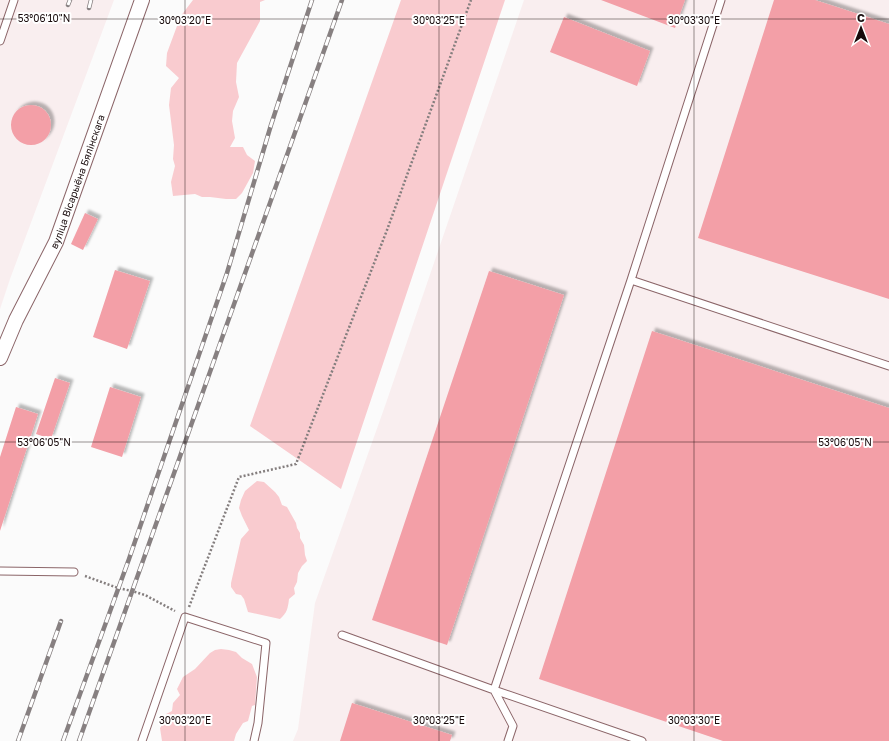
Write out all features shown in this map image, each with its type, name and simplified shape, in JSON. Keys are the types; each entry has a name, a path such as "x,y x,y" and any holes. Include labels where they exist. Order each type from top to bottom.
{"street":[{"name":"вуліца Вісарыёна Бялінскага","path":"0,358 16,320 56,242 142,0"}],"lane":[{"path":"0,41 14,0"},
{"path":"508,741 513,726 494,690 631,280 721,0"},
{"path":"631,280 889,366"},
{"path":"0,571 74,572"},
{"path":"142,741 185,617 266,643 258,723 254,741"},
{"path":"342,635 494,690 642,741"}],"path":[{"path":"74,572 118,588 132,590 145,595 185,617 239,477 296,464 387,230 471,0"}],"shaded area":[{"path":"0,0 114,0 0,309"},
{"path":"193,0 265,0 260,2 260,21 237,63 236,82 239,97 233,111 232,121 235,138 230,147 243,147 247,155 255,161 253,173 242,193 236,199 202,197 195,194 173,196 171,182 175,166 173,159 174,145 169,105 171,88 179,78 166,66 167,53 180,17"},
{"path":"401,0 505,0 341,489 250,426"},
{"path":"524,0 889,0 889,741 293,741 298,729 315,603 385,406"},
{"path":"257,481 264,482 279,497 282,505 287,507 300,533 300,538 304,545 307,561 298,573 297,582 294,588 295,594 289,599 287,610 280,619 248,612 244,599 241,595 236,594 231,587 241,539 249,530 239,508 245,491"},
{"path":"221,649 236,652 252,664 257,677 255,705 252,706 248,721 243,723 236,734 234,741 162,741 160,728 166,719 166,714 172,711 173,703 180,695 177,689 183,677 195,669 210,653"}],"building":[{"path":"601,0 685,0 675,28"},
{"path":"774,0 815,0 889,24 889,299 698,238"},
{"path":"564,17 650,51 637,86 550,52"},
{"path":"35,105 42,108 48,114 51,125 50,133 42,142 35,145 27,145 20,142 12,133 11,121 14,114 23,106"},
{"path":"85,213 98,219 83,250 71,244"},
{"path":"115,270 150,281 127,349 93,337"},
{"path":"489,271 564,295 447,645 372,620"},
{"path":"652,331 889,408 889,741 723,741 539,679"},
{"path":"55,378 70,383 51,439 36,434"},
{"path":"110,387 141,397 122,457 91,447"},
{"path":"16,407 38,414 0,531 0,457"},
{"path":"352,703 452,735 450,741 340,741"}],"railway":[{"path":"68,5 70,0"},
{"path":"89,8 91,0"},
{"path":"63,741 129,559 227,273 271,125 312,0"},
{"path":"79,741 342,0"},
{"path":"18,741 61,621"}]}
